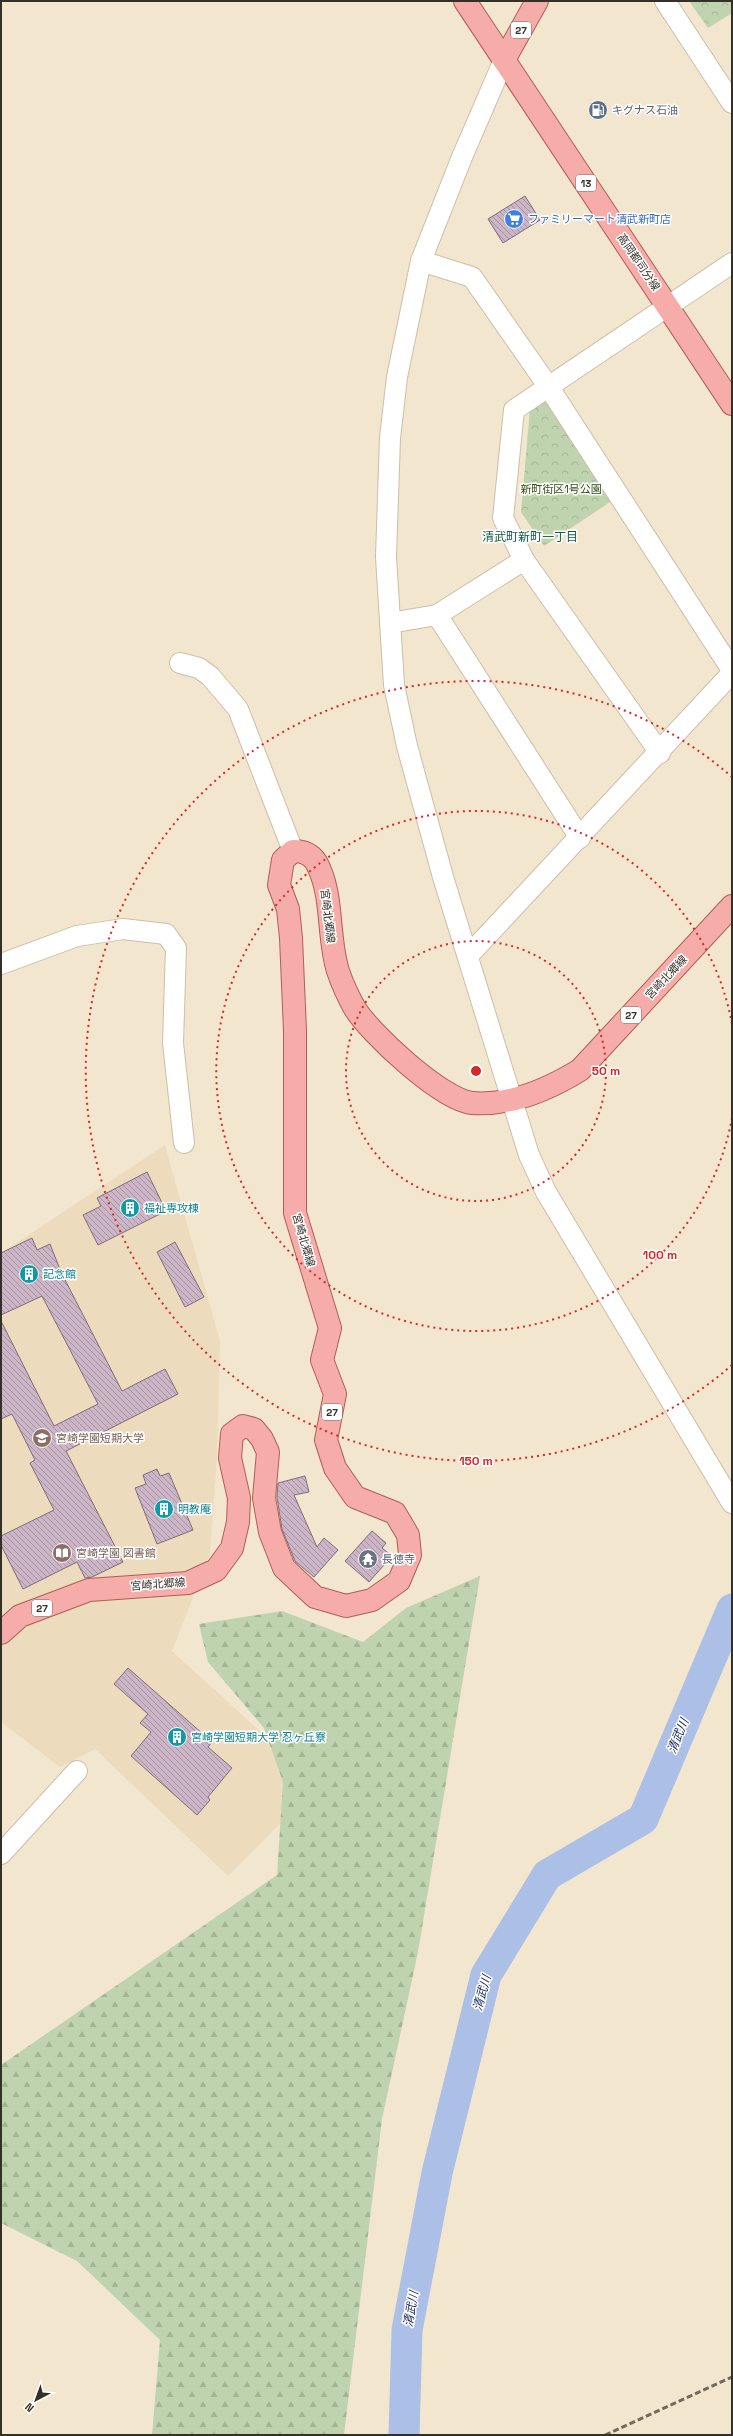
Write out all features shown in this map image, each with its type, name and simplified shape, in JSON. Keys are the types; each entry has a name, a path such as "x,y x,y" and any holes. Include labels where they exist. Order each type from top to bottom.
{"main road":[{"name":"高岡都司分線","path":"465,1 732,404"},
{"name":"27","path":"504,60 537,1"},
{"name":"宮崎北郷線","path":"1,1633 20,1616 89,1590 188,1583 216,1570 232,1548 238,1522 239,1498 230,1458 232,1434 243,1426 254,1429 262,1439 268,1452 264,1498 270,1532 284,1568 315,1597 346,1606 372,1600 399,1581 410,1555 408,1534 394,1513 355,1497 335,1468 326,1440 335,1394 322,1360 330,1328 295,1213 295,1031 288,909 279,885 283,860 293,851 302,851 316,861 326,888 330,940 338,972 355,1008 376,1034 439,1089 471,1103 513,1100 554,1086 580,1070 732,906"}],"street":[{"path":"665,1 732,103"},
{"path":"504,60 462,157 421,261 397,377 390,438 386,557 394,685 407,746 443,877 529,1155 546,1192 732,1503"},
{"path":"421,261 472,277 548,386 732,672 660,753 468,956"},
{"path":"660,753 524,560 503,518 514,410 732,263"},
{"path":"390,624 437,615 524,560"},
{"path":"437,615 580,838"},
{"path":"180,663 199,668 210,676 238,708 293,851"},
{"path":"1,964 77,936 123,929 166,934 176,948 173,1043 184,1143"},
{"path":"1,1854 77,1771"}],"shaded area":[{"path":"165,1145 220,1341 217,1459 210,1554 172,1651 319,1785 228,1876 95,1749 60,1767 1,1722 1,1253"}],"green space":[{"path":"689,1 732,1 732,13 708,28"},
{"name":"新町街区1号公園","path":"548,396 613,500 544,546 521,512 530,409"},
{"path":"480,1576 418,1952 382,2119 344,2435 152,2435 160,2340 77,2261 1,2223 1,2065 277,1875 283,1782 264,1728 208,1662 199,1624 282,1611 363,1642 406,1608"}],"building":[{"name":"ファミリーマート清武新町店","path":"525,196 540,220 503,243 488,219"},
{"name":"福祉専攻棟","path":"147,1172 166,1211 98,1245 83,1215 101,1206 97,1198"},
{"path":"32,1238 37,1250 50,1244 61,1272 122,1391 165,1369 178,1394 66,1451 123,1562 92,1577 85,1578 77,1562 23,1589 1,1545 1,1536 54,1510 30,1463 35,1460 12,1414 1,1419 1,1321 54,1426 98,1404 42,1296 1,1315 1,1253"},
{"path":"175,1242 204,1297 185,1307 157,1252"},
{"name":"明教庵","path":"157,1469 160,1476 169,1473 193,1530 157,1544 135,1488 146,1484 143,1475"},
{"path":"305,1476 309,1492 294,1495 317,1547 324,1538 338,1550 314,1577 295,1561 282,1529 277,1497 278,1483"},
{"name":"長徳寺","path":"372,1531 386,1543 382,1548 392,1556 369,1582 345,1561"},
{"name":"宮崎学園短期大学 忍ヶ丘寮","path":"128,1668 212,1742 208,1747 232,1768 208,1797 210,1800 197,1815 131,1756 151,1732 140,1723 148,1714 114,1684"}],"waterway":[{"name":"清武川","path":"404,2435 407,2330 437,2173 486,1975 547,1875 643,1819 732,1609"}],"railway":[{"path":"605,2435 732,2377"}],"place":[{"name":"キグナス石油","path":"598,110"},
{"name":"ファミリーマート清武新町店","path":"514,219"},
{"name":"福祉専攻棟","path":"130,1208"},
{"name":"記念館","path":"29,1274"},
{"name":"宮崎学園短期大学","path":"42,1438"},
{"name":"明教庵","path":"164,1509"},
{"name":"宮崎学園 図書館","path":"62,1553"},
{"name":"長徳寺","path":"368,1559"},
{"name":"宮崎学園短期大学 忍ヶ丘寮","path":"177,1737"}],"district":[{"name":"清武町新町一丁目","path":"530,537"}]}
